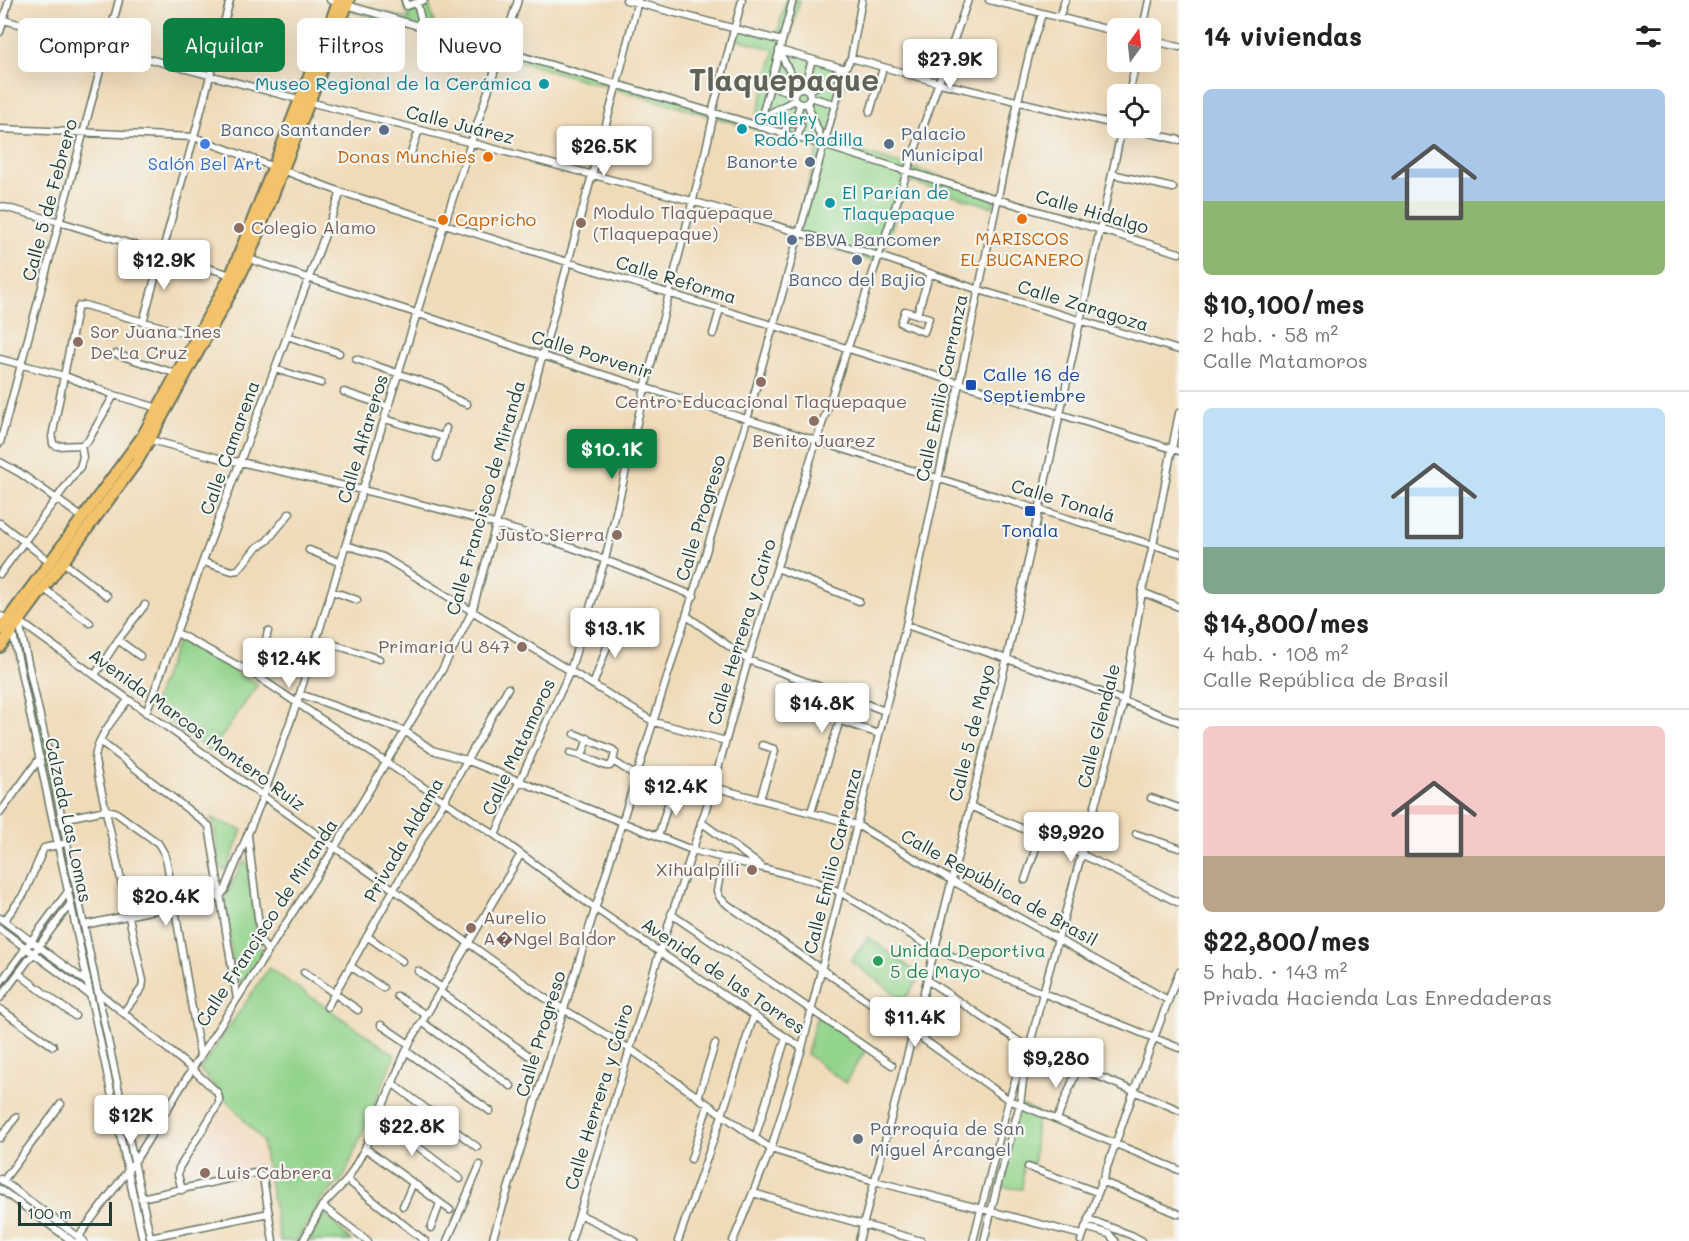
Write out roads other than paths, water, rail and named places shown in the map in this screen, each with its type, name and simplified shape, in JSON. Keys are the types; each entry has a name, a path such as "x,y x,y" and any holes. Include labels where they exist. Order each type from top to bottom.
{"main road":[{"path":"0,630 146,438 217,318 244,258 341,1"},
{"path":"10,618 44,588 138,460 158,408 231,275 244,258"},
{"path":"0,647 12,630 10,618"}],"street":[{"path":"0,32 9,0"},
{"name":"Calle 5 de Febrero","path":"114,18 119,0"},
{"path":"143,322 230,0"},
{"path":"405,0 407,6 424,0"},
{"name":"Calle Alfareros","path":"512,18 518,0"},
{"path":"626,0 782,41"},
{"name":"Calle Matamoros","path":"495,835 570,671 605,560 645,388 713,118 712,113 742,0"},
{"path":"759,127 793,0"},
{"name":"Calle Progreso","path":"492,1241 747,420 834,104 850,58 862,0"},
{"name":"Calle Herrera y Cairo","path":"571,1241 671,915 713,787 748,660 816,441 968,0"},
{"path":"989,0 1107,29"},
{"path":"1059,18 1065,0"},
{"path":"1145,18 1149,0"},
{"name":"Calle Hidalgo","path":"341,1 417,25"},
{"name":"Calle Francisco de Miranda","path":"76,1238 135,1161 335,848 442,670 472,612 638,2"},
{"path":"417,3 421,18"},
{"name":"Calle Emilio Carranza","path":"736,1240 771,1149 811,1011 906,625 1018,101 1042,14"},
{"name":"Calle Juárez","path":"2,20 18,24"},
{"path":"1161,43 1179,47"},
{"path":"779,50 845,69"},
{"path":"779,50 823,144"},
{"name":"Calle Hidalgo","path":"523,56 823,144 997,200 1179,253"},
{"path":"850,58 940,83 1107,122"},
{"name":"Calle Juárez","path":"151,60 692,201 879,256 979,290"},
{"path":"794,124 812,60"},
{"path":"870,112 883,68"},
{"path":"761,118 845,69"},
{"name":"Calle 5 de Febrero","path":"0,443 100,72"},
{"name":"Calle Alfareros","path":"220,896 225,890 248,835 300,694 444,225 494,72"},
{"path":"770,86 834,104"},
{"path":"784,134 788,122 801,125 797,138"},
{"name":"Calle Reforma","path":"0,129 194,137 341,192 959,384"},
{"path":"411,153 419,130"},
{"path":"1161,136 1179,140"},
{"name":"Calle 5 de Mayo","path":"859,1241 1007,658 1120,138"},
{"path":"1112,174 1173,188"},
{"name":"Calle Camarena","path":"146,713 341,192"},
{"path":"0,206 60,222 231,275"},
{"name":"Calle Porvenir","path":"244,258 543,356 938,479"},
{"path":"917,314 930,273"},
{"name":"Calle Zaragoza","path":"979,290 1179,350"},
{"path":"114,395 88,441 81,445 57,446 52,441 79,306 84,305 197,337"},
{"path":"712,334 720,309"},
{"path":"905,310 917,314 929,318 924,332 901,323 905,310"},
{"path":"287,336 339,353"},
{"path":"116,354 177,374"},
{"path":"0,358 65,376 114,395 158,408"},
{"path":"356,359 441,388 450,398 467,404"},
{"path":"275,369 321,383"},
{"path":"959,384 1175,450"},
{"path":"344,392 389,407"},
{"name":"Calle Glendale","path":"984,1241 1020,1104 1029,1045 1042,993 1124,701 1142,592 1175,450 1179,413"},
{"path":"385,418 444,437"},
{"path":"437,458 446,428"},
{"path":"146,438 226,460 364,489 496,525 605,560 694,596"},
{"path":"0,574 58,498 82,462 81,445"},
{"path":"0,462 21,473 83,518"},
{"name":"Calle Tonalá","path":"938,479 1179,553"},
{"path":"203,562 232,571 238,570 256,548 267,541 290,513"},
{"path":"0,524 50,562"},
{"path":"346,545 383,557 654,722 726,741"},
{"path":"309,550 341,563"},
{"path":"63,562 107,596"},
{"path":"777,568 859,601"},
{"path":"44,588 90,623"},
{"path":"332,591 357,600"},
{"path":"1142,592 1179,608"},
{"path":"95,675 145,605"},
{"path":"687,616 748,660 885,711"},
{"name":"Avenida Marcos Montero Ruiz","path":"10,618 95,675 564,1010 630,1049 771,1149 874,1181 1082,1238"},
{"name":"Calzada Las Lomas","path":"10,618 49,756 151,1239"},
{"path":"593,685 615,625"},
{"path":"906,625 1070,680 1179,722"},
{"name":"Calzada Las Lomas","path":"12,630 143,1241"},
{"path":"257,676 268,631"},
{"name":"Avenida de las Torres","path":"177,633 257,676 495,835 596,909 802,1047"},
{"path":"317,639 379,659"},
{"path":"118,640 140,656"},
{"name":"Privada Aldama","path":"327,1007 508,688"},
{"path":"300,694 405,731 432,750 466,760 692,850 814,880 840,891 934,949 1179,1048"},
{"path":"123,1013 143,985 95,753 99,741 128,700"},
{"path":"811,813 839,723 841,721 879,734"},
{"path":"570,753 606,766 610,765 613,760 615,752 613,750 575,734"},
{"path":"582,756 588,738"},
{"path":"99,741 208,825 237,1000"},
{"path":"760,799 776,751 762,745"},
{"path":"0,813 40,758 49,756"},
{"path":"613,760 638,777"},
{"name":"Calle República de Brasil","path":"713,787 857,825 951,880 1168,1000"},
{"path":"658,837 672,791"},
{"path":"1151,798 1179,808"},
{"path":"970,806 1081,854 1179,903"},
{"path":"62,819 106,810 121,815 160,846 167,863 201,1055"},
{"path":"701,822 765,869"},
{"path":"1136,834 1179,848"},
{"name":"Calle Alfareros","path":"248,835 261,942 268,951"},
{"path":"1025,880 1040,836"},
{"path":"67,843 44,848 24,894 2,919 88,983 217,1092 219,1103 179,1168 178,1175 182,1190"},
{"path":"303,1241 322,1206 347,1180 364,1148 409,1044 521,854"},
{"path":"723,859 717,891 720,898 728,905 1009,1100 1179,1170"},
{"path":"1,979 75,882"},
{"path":"0,998 77,894"},
{"path":"84,925 220,896"},
{"path":"671,915 892,1065"},
{"path":"0,928 90,996 99,1000 107,999"},
{"path":"367,936 402,962"},
{"path":"350,966 383,988"},
{"path":"418,971 528,1055"},
{"path":"304,972 358,1010"},
{"path":"1082,1238 1101,1180 1179,972"},
{"path":"19,974 75,1016"},
{"path":"927,980 1029,1045 1179,1110"},
{"path":"397,996 510,1086"},
{"path":"0,1009 53,1046"},
{"path":"678,1241 754,1015"},
{"path":"381,1024 409,1044"},
{"path":"755,1138 786,1037"},
{"path":"698,1098 716,1044"},
{"name":"Calle Glendale","path":"973,1241 1009,1100 1029,1045"},
{"path":"406,1051 490,1111"},
{"path":"1057,1119 1078,1068"},
{"path":"392,1083 477,1147"},
{"path":"61,1104 2,1180 76,1238"},
{"path":"691,1159 708,1105"},
{"path":"378,1116 460,1179"},
{"path":"0,1138 16,1117"},
{"path":"364,1148 450,1210"},
{"path":"447,1241 480,1165"},
{"path":"1028,1167 1097,1192"},
{"path":"141,1198 255,1173 260,1174 263,1177 273,1241"},
{"path":"347,1180 425,1241"},
{"path":"1101,1180 1179,1214"},
{"path":"403,1206 413,1183"},
{"path":"0,1189 76,1238"},
{"path":"753,1193 921,1241"},
{"path":"431,1228 440,1203"},
{"path":"322,1206 368,1241"},
{"path":"151,1239 269,1212"},
{"path":"579,1214 635,1241"},
{"path":"1088,1219 1113,1235"},
{"path":"1085,1227 1142,1241"}],"place":[{"name":"Museo Regional de la Cerámica","path":"544,84"},
{"name":"Gallery Rodó Padilla","path":"742,129"},
{"name":"Banco Santander","path":"384,130"},
{"name":"Salón Bel Art","path":"205,144"},
{"name":"Palacio Municipal","path":"889,144"},
{"name":"Donas Munchies","path":"488,157"},
{"name":"Banorte","path":"810,162"},
{"name":"El Parían de Tlaquepaque","path":"830,203"},
{"name":"MARISCOS EL BUCANERO","path":"1022,219"},
{"name":"Capricho","path":"443,220"},
{"name":"Modulo Tlaquepaque (Tlaquepaque)","path":"581,223"},
{"name":"Colegio Alamo","path":"239,228"},
{"name":"BBVA Bancomer","path":"792,240"},
{"name":"Banco del Bajio","path":"857,260"},
{"name":"Sor Juana Ines De La Cruz","path":"78,342"},
{"name":"Centro Educacional Tlaquepaque","path":"761,382"},
{"name":"Calle 16 de Septiembre","path":"971,385"},
{"name":"Benito Juarez","path":"814,421"},
{"name":"Tonala","path":"1030,511"},
{"name":"Justo Sierra","path":"617,535"},
{"name":"Primaria U 847","path":"522,647"},
{"name":"Xihualpilli","path":"752,870"},
{"name":"Aurelio A�Ngel Baldor","path":"471,928"},
{"name":"Unidad Deportiva 5 de Mayo","path":"878,961"},
{"name":"Parroquia de San Miguel Árcangel","path":"858,1139"},
{"name":"Luis Cabrera","path":"205,1173"}],"district":[{"name":"Tlaquepaque","path":"784,81"}]}
